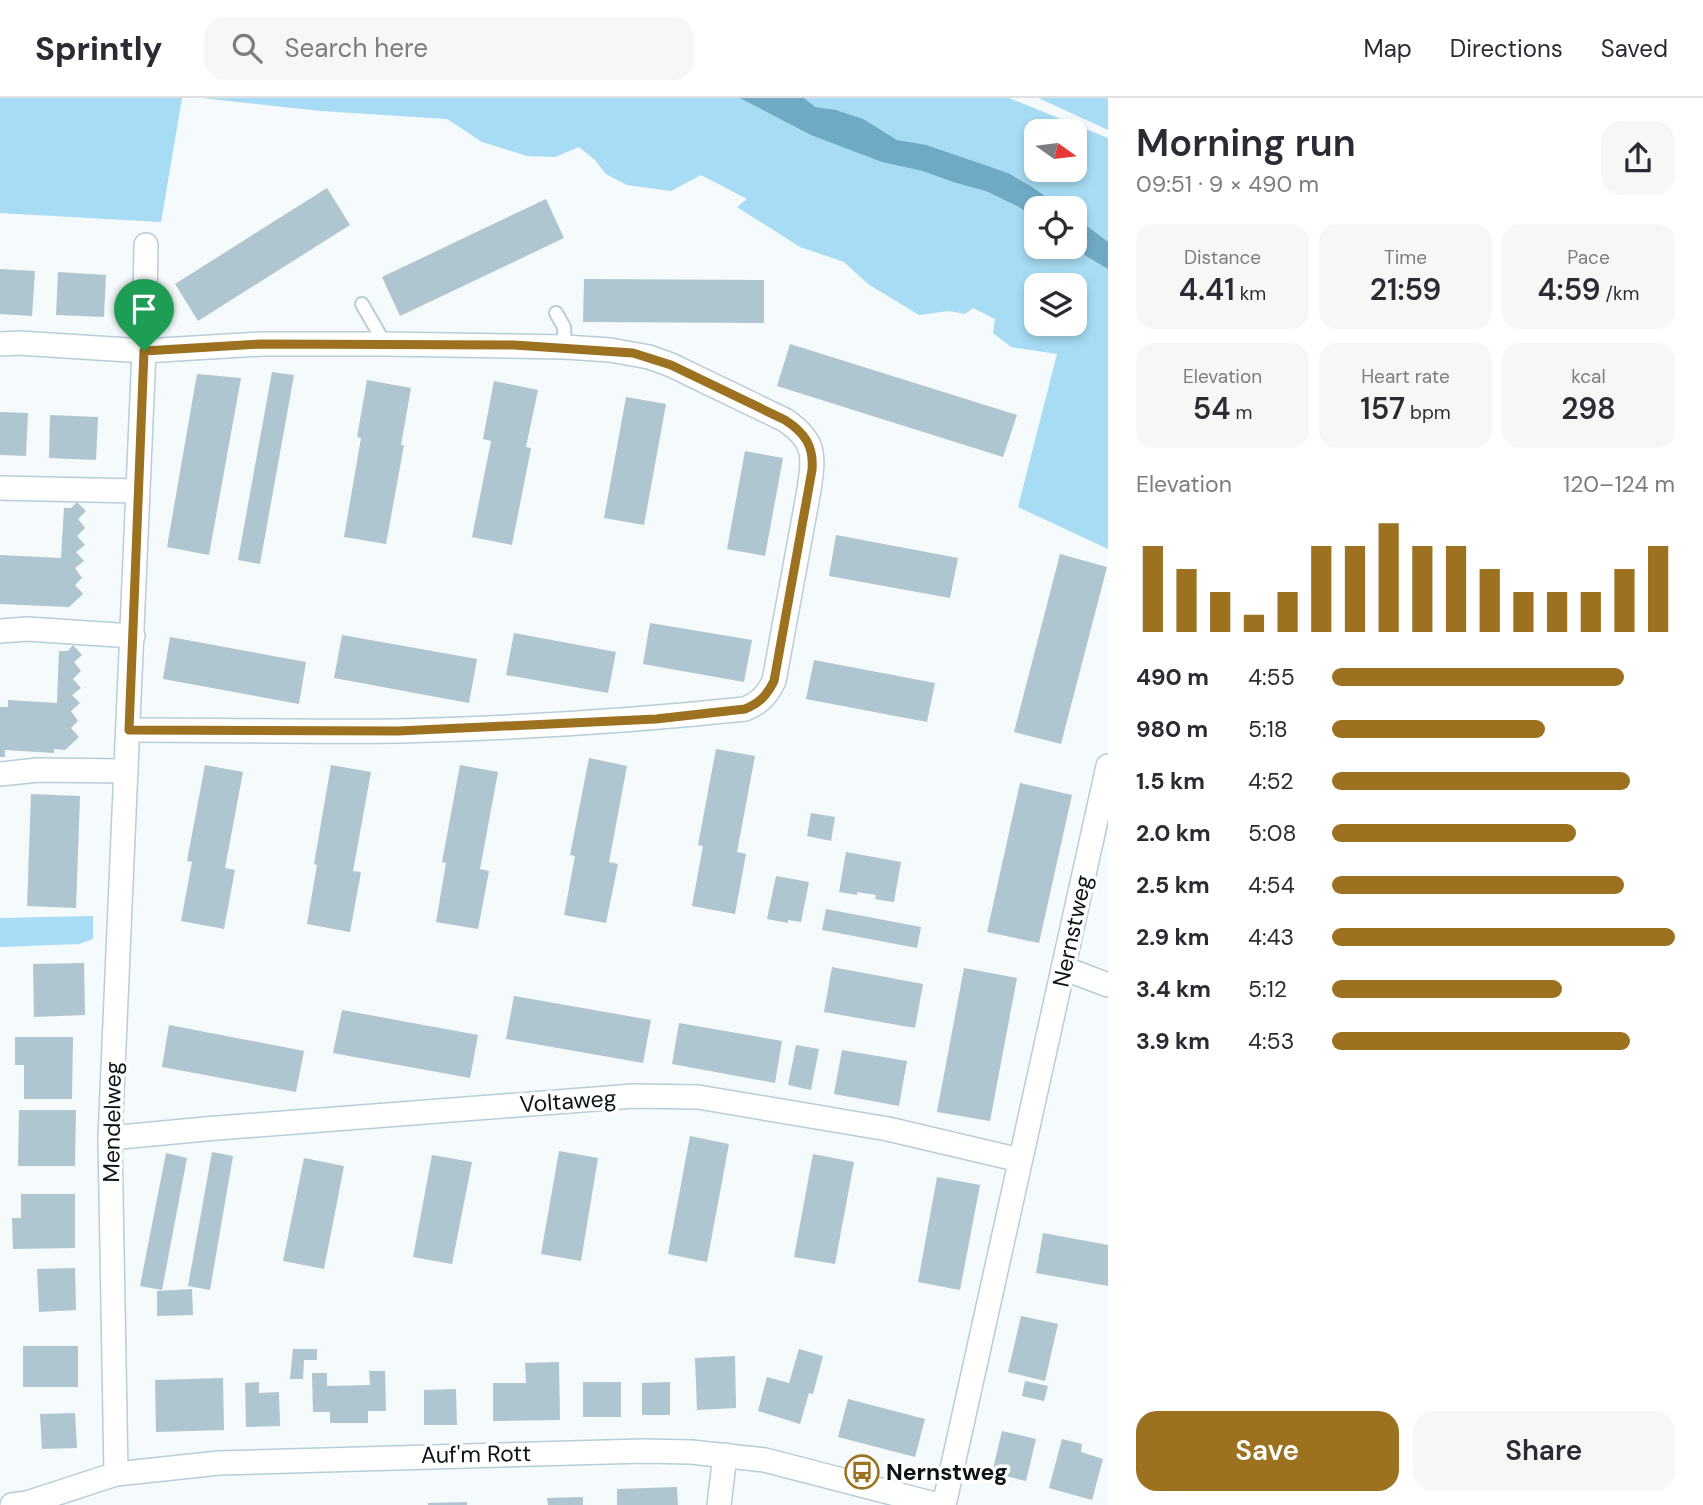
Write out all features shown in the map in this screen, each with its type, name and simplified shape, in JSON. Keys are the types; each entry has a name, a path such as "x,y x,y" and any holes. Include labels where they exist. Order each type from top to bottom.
{"street":[{"name":"Mendelweg","path":"116,1474 110,1138 133,636 146,245"},
{"path":"0,344 144,351 261,344 385,344 565,347 633,353 671,365 785,420 804,435 810,445 813,459 774,681 769,691 755,705 745,709 656,719 526,726 398,731 129,730"},
{"path":"0,488 137,491"},
{"path":"0,631 27,629 133,636"},
{"name":"Nernstweg","path":"941,1505 1108,766"},
{"path":"0,774 38,770 126,771"},
{"path":"1063,968 1108,985"},
{"name":"Voltaweg","path":"110,1138 634,1096 698,1097 888,1129 1020,1160"},
{"name":"Auf'm Rott","path":"12,1505 27,1503 116,1474 219,1463 643,1451 765,1460 941,1505"},
{"path":"719,1505 725,1455"}],"lane":[{"path":"362,304 385,344"},
{"path":"556,313 564,327 565,347"}],"shaded area":[{"path":"0,98 182,98 161,222 0,213"},
{"path":"202,98 1009,98 1061,119 1024,119 1024,182 1087,182 1087,130 1108,138 1108,549 1018,507 1057,354 1011,347 993,333 995,319 973,308 965,314 949,311 919,315 868,284 844,262 800,247 737,207 747,199 701,175 671,191 627,185 606,174 595,160 579,147 555,157 527,156 482,142 447,119 321,111"},
{"path":"740,98 804,98 815,107 836,110 863,119 897,140 926,145 1008,173 1045,196 1024,196 1024,211 986,191 923,171 882,162 811,135"},
{"path":"1038,98 1108,98 1108,130 1087,119"},
{"path":"1087,226 1108,242 1108,269 1087,257"},
{"path":"93,916 93,939 79,944 0,947 0,918"}],"building":[{"path":"327,188 350,225 198,321 175,284"},
{"path":"546,199 564,238 400,316 382,277"},
{"path":"0,269 35,271 32,316 0,314"},
{"path":"58,272 106,275 104,317 56,315"},
{"path":"584,279 764,280 764,323 583,322"},
{"path":"790,344 1017,415 1003,457 777,386"},
{"path":"272,372 294,375 260,564 238,560"},
{"path":"197,374 241,378 209,555 167,547"},
{"path":"367,380 411,388 401,445 404,445 386,544 344,537 361,438 357,437"},
{"path":"494,381 538,390 526,447 531,448 512,545 472,537 491,441 483,439"},
{"path":"626,397 666,404 644,525 604,518"},
{"path":"0,412 28,413 26,456 0,455"},
{"path":"50,415 98,417 96,460 49,458"},
{"path":"745,451 783,458 765,556 727,549"},
{"path":"77,502 86,511 78,519 85,528 77,536 85,545 76,552 84,561 75,568 82,578 75,585 83,594 69,607 0,604 0,555 61,558 64,508 71,508"},
{"path":"836,535 958,558 950,598 829,576"},
{"path":"1060,554 1107,567 1061,744 1014,732"},
{"path":"650,623 752,640 744,682 643,664"},
{"path":"514,633 616,652 608,693 506,675"},
{"path":"342,635 477,659 469,703 334,678"},
{"path":"170,637 306,662 299,704 163,679"},
{"path":"73,645 82,655 74,662 81,671 73,679 81,688 72,695 80,703 71,711 78,721 71,728 79,737 65,750 54,749 54,753 5,750 5,757 0,757 0,707 8,707 8,700 57,703 59,651 68,651"},
{"path":"814,660 935,683 927,722 806,699"},
{"path":"716,749 755,756 737,852 746,854 735,914 692,906 703,846 698,845"},
{"path":"589,758 627,766 609,862 618,864 606,923 564,915 575,856 570,855"},
{"path":"205,765 243,772 225,868 235,870 224,929 181,921 192,862 187,861"},
{"path":"331,765 371,772 353,871 361,872 350,932 307,924"},
{"path":"460,765 498,772 480,869 489,871 478,929 436,922 446,863 442,862"},
{"path":"1020,783 1072,795 1039,943 987,932"},
{"path":"31,794 80,796 76,908 27,906"},
{"path":"811,813 835,817 831,841 807,836"},
{"path":"846,852 901,862 894,902 875,899 876,895 839,892"},
{"path":"776,876 809,882 801,922 788,920 788,923 767,919"},
{"path":"826,909 921,927 917,948 822,930"},
{"path":"84,963 85,1015 34,1017 33,964"},
{"path":"832,967 923,984 915,1028 824,1012"},
{"path":"964,968 1017,978 990,1121 937,1112"},
{"path":"514,996 651,1020 643,1063 506,1039"},
{"path":"342,1010 478,1035 470,1078 333,1053"},
{"path":"679,1023 782,1041 775,1083 672,1064"},
{"path":"169,1025 304,1051 296,1092 162,1067"},
{"path":"15,1037 73,1037 72,1099 24,1099 24,1065 15,1065"},
{"path":"796,1045 819,1049 811,1090 788,1085"},
{"path":"842,1050 907,1061 899,1106 834,1094"},
{"path":"19,1110 76,1110 75,1166 18,1166"},
{"path":"690,1136 729,1144 707,1262 668,1254"},
{"path":"559,1151 598,1158 581,1261 541,1254"},
{"path":"212,1152 233,1156 210,1290 188,1286"},
{"path":"166,1153 187,1158 162,1290 140,1286"},
{"path":"813,1154 854,1162 835,1264 794,1257"},
{"path":"432,1155 472,1162 452,1264 413,1257"},
{"path":"304,1158 344,1166 324,1269 283,1261"},
{"path":"937,1177 980,1185 960,1290 918,1282"},
{"path":"21,1194 75,1194 75,1248 13,1249 12,1218 21,1218"},
{"path":"1043,1233 1108,1245 1108,1286 1036,1273"},
{"path":"75,1268 76,1310 39,1312 37,1269"},
{"path":"192,1289 193,1315 157,1316 157,1291"},
{"path":"1021,1316 1058,1324 1045,1381 1008,1372"},
{"path":"23,1346 78,1346 78,1387 23,1387"},
{"path":"293,1349 317,1349 317,1360 304,1360 303,1379 290,1379"},
{"path":"799,1349 823,1356 813,1394 809,1393 800,1424 758,1411 767,1377 789,1383"},
{"path":"735,1356 736,1408 697,1410 695,1358"},
{"path":"559,1362 560,1420 493,1421 493,1383 526,1383 525,1363"},
{"path":"369,1371 385,1371 386,1411 368,1411 368,1423 330,1423 330,1412 313,1412 312,1373 327,1373 327,1386 370,1385"},
{"path":"223,1378 224,1430 156,1432 155,1380"},
{"path":"1025,1381 1048,1386 1044,1401 1022,1396"},
{"path":"259,1382 259,1393 279,1392 280,1426 246,1427 245,1383"},
{"path":"583,1382 621,1382 621,1417 583,1417"},
{"path":"670,1382 670,1415 642,1415 642,1383"},
{"path":"456,1389 457,1425 424,1425 424,1390"},
{"path":"848,1399 925,1419 915,1457 838,1437"},
{"path":"75,1413 77,1448 42,1449 40,1414"},
{"path":"1002,1431 1036,1439 1026,1481 992,1473"},
{"path":"1062,1439 1082,1444 1081,1452 1103,1459 1092,1500 1049,1488"},
{"path":"677,1487 678,1505 617,1505 617,1489"},
{"path":"583,1497 583,1505 548,1505 547,1498"},
{"path":"467,1502 467,1505 428,1505 428,1503"}],"place":[{"name":"Nernstweg","path":"862,1472"}],"route":[{"path":"261,344 514,345 610,350 633,353 671,365 785,420 808,440 813,459 792,591 774,681 769,691 762,700 745,709 656,719 398,731 129,730 144,351 261,344"}]}
